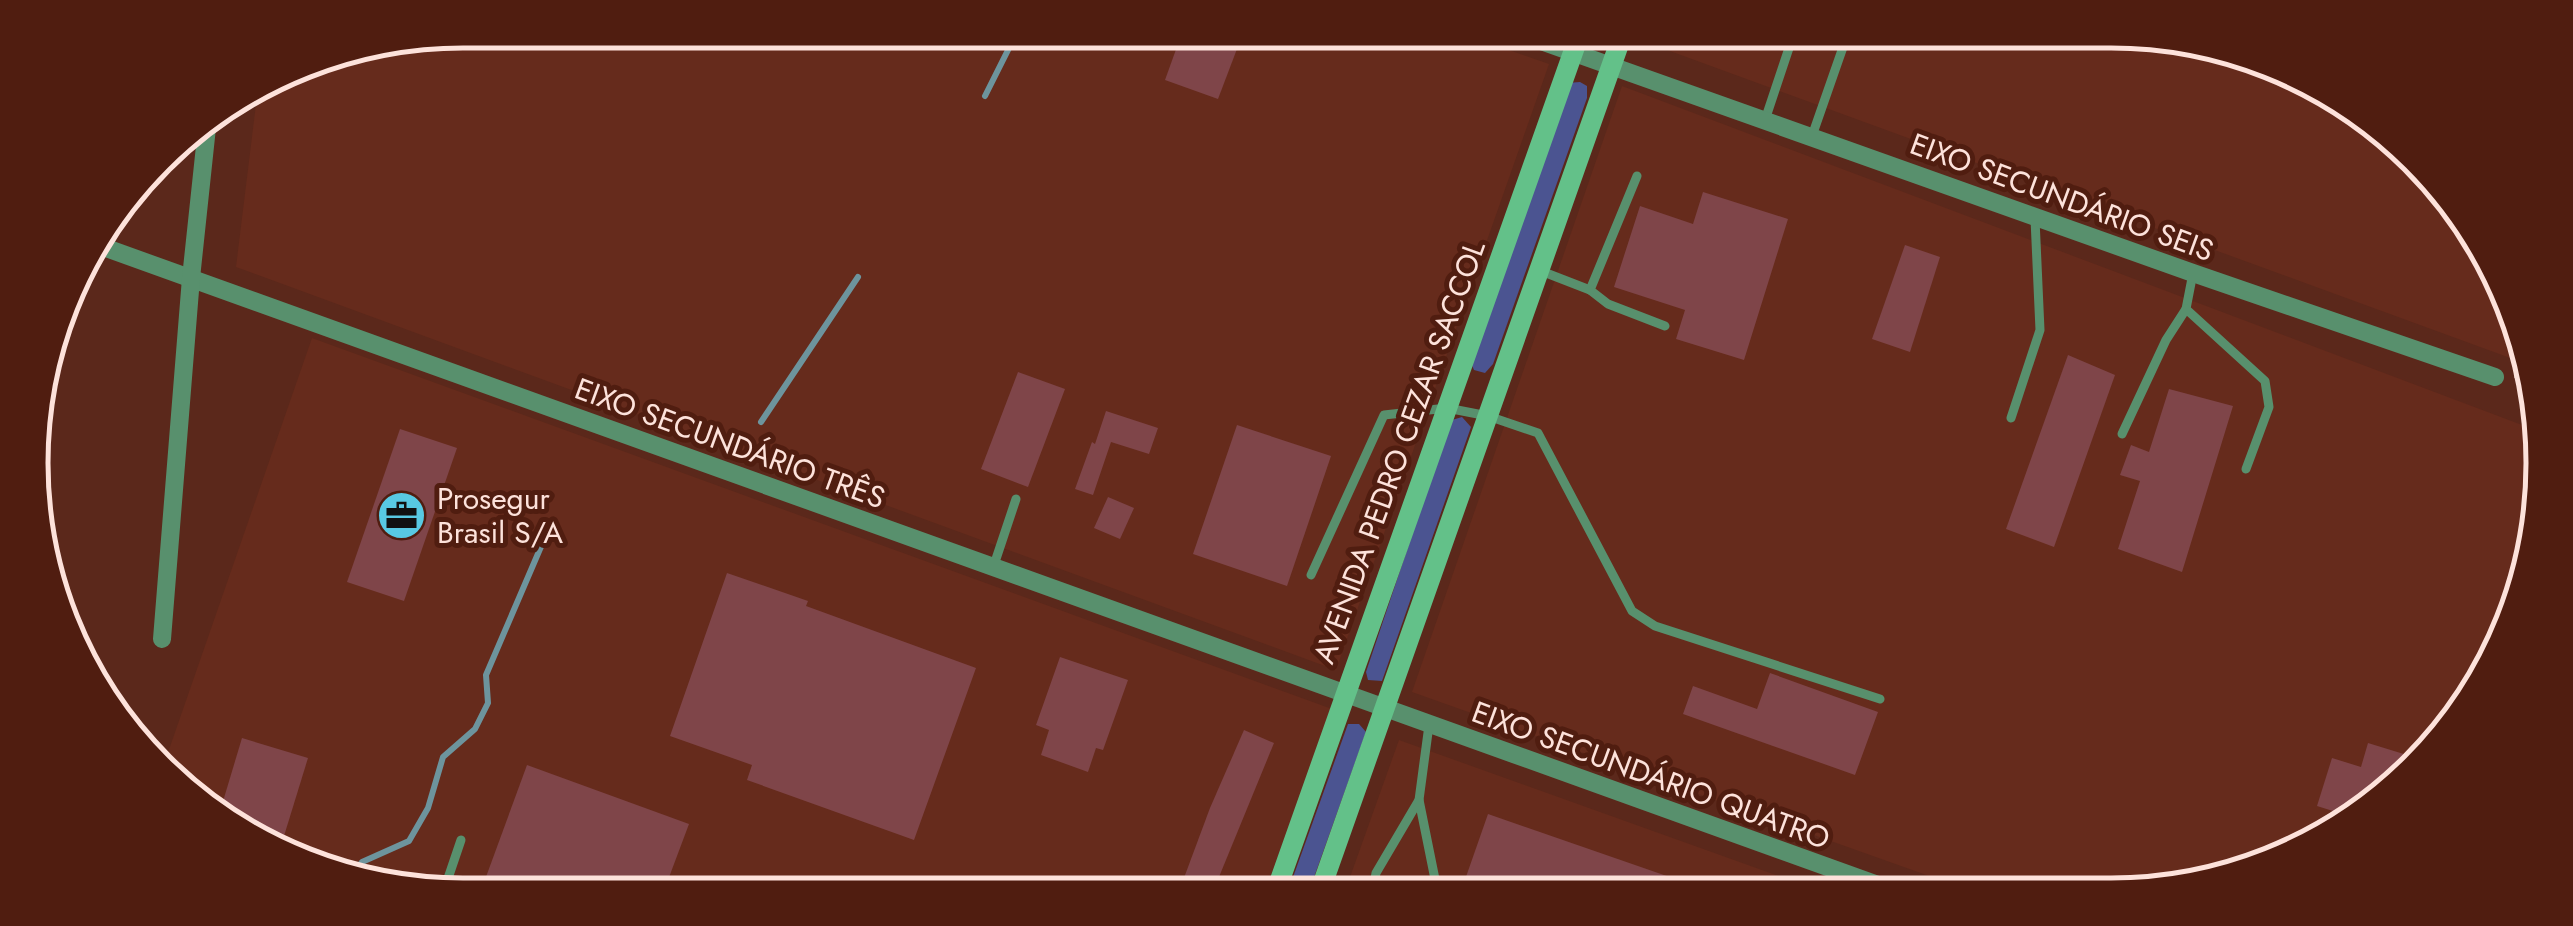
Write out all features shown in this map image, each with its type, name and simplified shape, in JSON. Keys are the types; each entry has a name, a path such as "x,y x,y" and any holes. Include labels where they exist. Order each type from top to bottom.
{"street":[{"name":"EIXO SECUNDÁRIO SEIS","path":"1562,48 2495,377"},
{"name":"AVENIDA PEDRO CEZAR SACCOL","path":"1280,878 1574,48"},
{"path":"1325,878 1618,48"},
{"path":"162,640 206,136"},
{"name":"EIXO SECUNDÁRIO TRÊS","path":"107,248 1345,695"},
{"name":"EIXO SECUNDÁRIO QUATRO","path":"1345,695 1858,878"}],"lane":[{"path":"1765,120 1789,48"},
{"path":"1812,137 1843,48"},
{"path":"1590,290 1637,176"},
{"path":"2011,418 2040,330 2035,216"},
{"path":"1539,270 1590,290 1608,304 1665,326"},
{"path":"2122,434 2166,340 2186,310 2194,273"},
{"path":"2186,310 2266,381 2268,407 2246,470"},
{"path":"1312,575 1384,415 1447,408 1488,416 1538,433 1632,611 1655,626 1880,699"},
{"path":"992,568 1016,499"},
{"path":"1429,725 1418,800 1435,878"},
{"path":"1375,878 1418,800"},
{"path":"447,878 461,840"}],"shaded area":[{"path":"436,48 1503,48 1549,64 1336,670 236,267 256,102 304,79 382,55"},
{"path":"1662,48 2137,48 2191,55 2269,79 2318,103 2363,133 2422,189 2455,232 2483,279 2512,359"},
{"path":"1567,83 1587,86 1587,98 1493,364 1485,373 1474,370 1470,361"},
{"path":"1622,86 2524,426 2525,490 2511,571 2483,647 2440,716 2384,775 2318,823 2269,847 2191,871 2137,878 1935,878 1412,692"},
{"path":"312,338 1332,709 1270,878 409,875 355,864 279,836 210,793 167,755"},
{"path":"1462,417 1471,427 1382,681 1368,680 1366,672 1448,428 1452,420"},
{"path":"1348,724 1359,724 1366,732 1314,878 1293,878"},
{"path":"1399,740 1784,878 1350,878"}],"building":[{"path":"1177,48 1237,48 1218,99 1165,80"},
{"path":"1703,192 1788,219 1744,360 1676,339 1685,310 1614,287 1640,206 1693,224"},
{"path":"1905,245 1940,257 1910,352 1872,339"},
{"path":"2068,355 2115,375 2054,547 2006,529"},
{"path":"1018,372 1065,389 1028,487 981,469"},
{"path":"2169,389 2233,406 2182,572 2118,549 2140,481 2120,475 2131,445 2149,452"},
{"path":"1106,411 1158,428 1149,454 1111,442 1093,495 1075,489"},
{"path":"1237,425 1331,456 1287,586 1193,554"},
{"name":"Prosegur Brasil S/A","path":"400,429 457,448 404,601 347,582"},
{"path":"1108,497 1134,508 1120,539 1094,528"},
{"path":"727,573 976,668 914,840 747,780 752,765 670,736"},
{"path":"1060,657 1128,680 1103,750 1096,748 1088,772 1041,755 1049,730 1036,725"},
{"path":"1770,673 1878,712 1855,775 1683,714 1693,686 1757,709"},
{"path":"1244,730 1274,743 1219,878 1184,878"},
{"path":"242,738 308,758 283,838 223,802"},
{"path":"2368,743 2406,755 2335,812 2317,806 2332,758 2361,767"},
{"path":"527,765 689,824 669,878 486,878"},
{"path":"1488,814 1673,878 1466,878"}],"waterway":[{"path":"985,96 1009,48"},
{"path":"761,422 858,277"},
{"path":"360,865 409,841 428,808 443,757 475,729 488,703 486,675 552,521"}],"place":[{"name":"Prosegur Brasil S/A","path":"402,515"}]}
